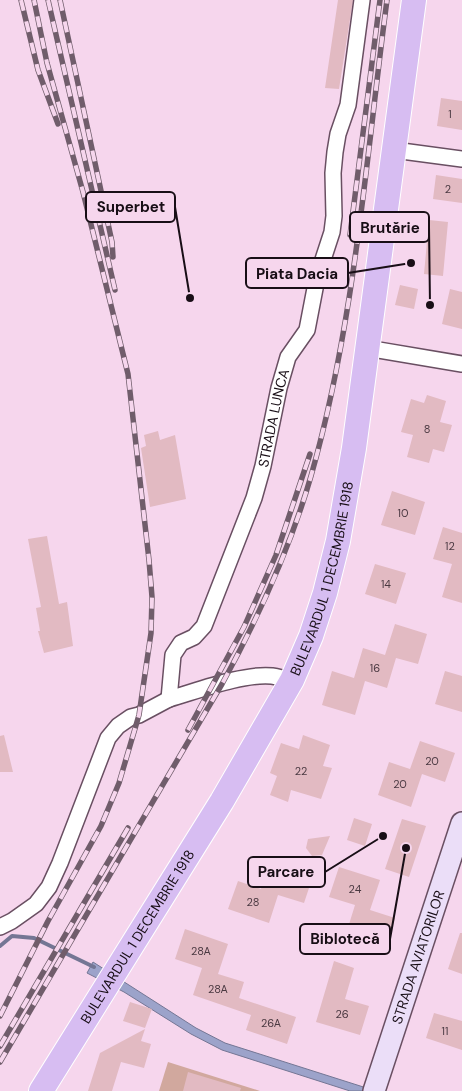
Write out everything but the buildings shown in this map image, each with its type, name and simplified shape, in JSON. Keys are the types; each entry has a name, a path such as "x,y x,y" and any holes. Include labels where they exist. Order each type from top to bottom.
{"main road":[{"name":"BULEVARDUL 1 DECEMBRIE 1918","path":"40,1091 222,802 292,680 311,636 325,593 338,542 354,448 414,0"}],"street":[{"name":"STRADA LUNCA","path":"169,699 173,655 181,643 194,637 204,626 254,498 264,466 279,388 288,358 307,330 316,278 332,232 335,152 338,134 348,104 362,0"},
{"path":"394,150 462,160"},
{"path":"367,348 462,364"},
{"path":"0,927 36,904 49,887 108,738 118,726 131,717 139,715 169,699 206,687 259,676 272,676 292,680"},
{"name":"STRADA AVIATORILOR","path":"375,1086 462,823"}],"shaded area":[{"path":"168,1062 260,1091 159,1091"}],"water":[{"path":"93,962 196,1028 225,1043 376,1091 350,1091 222,1050 191,1034 124,992 87,973"}],"waterway":[{"path":"0,946 12,936 34,938 94,967"}],"railway":[{"path":"21,0 38,70 58,124"},
{"path":"0,1016 48,921 101,826 119,783 139,715 151,633 152,597 149,560 128,374 83,192 47,63 34,0"},
{"path":"48,0 115,290"},
{"path":"60,0 112,242 113,257"},
{"path":"350,235 380,0"},
{"path":"0,1062 222,684 272,583 303,503 326,418 349,299 387,0"},
{"path":"188,730 244,627 276,555 310,454"},
{"path":"0,1046 128,828"}],"place":[{"name":"Piata Dacia","path":"411,263"},
{"name":"Superbet","path":"190,298"},
{"name":"Brutărie","path":"430,305"},
{"name":"Parcare","path":"383,836"},
{"name":"Biblotecă","path":"406,848"}]}
